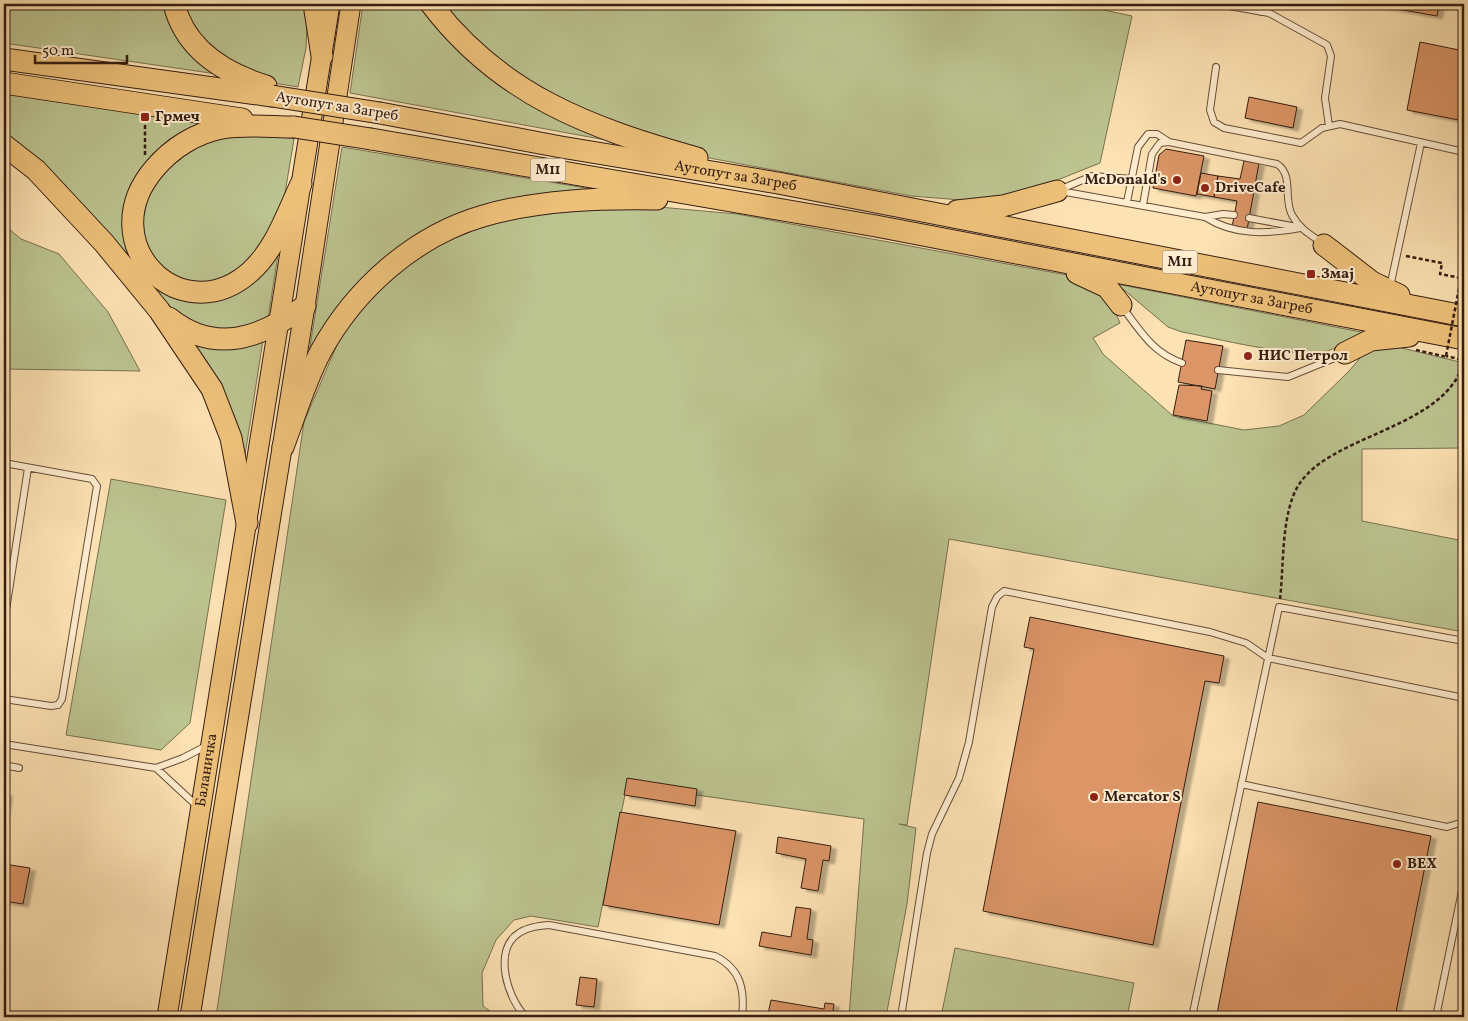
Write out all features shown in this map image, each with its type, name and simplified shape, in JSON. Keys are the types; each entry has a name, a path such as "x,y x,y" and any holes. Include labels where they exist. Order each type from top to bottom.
{"highway":[{"path":"174,4 186,32 214,63 269,91"},
{"path":"314,4 322,56"},
{"path":"432,4 453,32 491,68 565,111 613,132 778,183"},
{"name":"Аутопут за Загреб","path":"4,59 269,91 325,105 778,183 1464,316"},
{"name":"Аутопут за Загреб","path":"4,83 371,139 726,200 1043,257 1464,339"},
{"path":"294,127 222,128 195,138 172,150 148,175 134,203 131,220 132,233 140,257 152,273 182,290 196,292 223,289 250,272 262,260 274,241 301,184"},
{"path":"4,145 36,170 60,195 159,310 218,400 230,438 247,524"},
{"path":"928,213 1003,206 1057,191"},
{"path":"283,447 320,352 354,302 394,263 448,230 482,216 543,205 632,199 726,200"},
{"path":"1324,244 1360,273 1389,290 1432,309"},
{"path":"1043,257 1100,282 1107,287 1121,305"},
{"path":"159,310 182,328 215,338 250,336 280,324 306,306"},
{"path":"1345,353 1363,343 1383,338 1442,335"}],"main road":[{"name":"Баланичка","path":"167,1017 209,745 234,610 330,4"},
{"name":"Баланичка","path":"190,1017 306,306 350,4"},
{"path":"234,610 255,615"}],"lane":[{"path":"1218,4 1269,13 1327,45 1331,56 1325,98 1329,126"},
{"path":"1261,12 1262,4"},
{"path":"1216,67 1210,110 1214,122 1218,125 1296,143 1303,142 1317,131 1329,126 1352,126 1464,152"},
{"path":"1127,202 1138,147 1143,138 1152,134 1169,142 1277,164 1284,168 1287,173 1288,204 1291,214 1300,228"},
{"path":"1143,205 1152,154 1160,144 1169,142"},
{"path":"1389,290 1421,143"},
{"path":"1057,191 1092,176 1132,179"},
{"path":"1057,191 1205,217 1234,215"},
{"path":"1205,217 1225,227 1247,232 1278,232 1300,228"},
{"path":"1249,218 1300,228 1324,244"},
{"path":"1121,305 1153,346 1166,358 1182,363"},
{"path":"1218,370 1288,377 1345,353"},
{"path":"4,463 92,479 97,486 62,699 58,705 51,706 4,699"},
{"path":"4,624 28,468"},
{"path":"901,1017 927,853 932,834 959,778 969,742 992,607 997,597 1004,590 1210,632 1246,643 1268,658 1464,698"},
{"path":"1192,1017 1279,607 1464,641"},
{"path":"4,744 156,768 183,758 209,745"},
{"path":"4,765 19,768"},
{"path":"156,768 179,787 199,809"},
{"path":"1241,784 1447,826 1462,826 1464,817"},
{"path":"1436,1017 1464,881"},
{"path":"526,1017 518,1009 509,994 505,972 508,949 511,940 518,933 528,928 549,926 715,956 726,962 740,980 743,1004 742,1017"}],"path":[{"path":"145,161 146,117"},
{"path":"1281,590 1286,528 1291,502 1298,485 1314,467 1418,413 1445,392 1458,377 1463,360 1446,356 1461,278 1440,274 1442,263 1398,254"}],"green space":[{"path":"29,4 169,4 217,74 4,43 4,10"},
{"path":"180,4 308,4 306,48 298,87 261,81 211,53"},
{"path":"363,4 424,4 444,31 622,143 350,93"},
{"path":"438,4 1076,4 1132,16 1100,163 1035,189 974,201 911,196 704,157 656,142 510,74"},
{"path":"4,94 220,125 164,150 127,242 188,297 279,248 267,325 241,334 193,326 164,303 4,138"},
{"path":"224,133 272,134 294,139 285,193 276,221 257,256 211,285 174,279 148,257 140,217 151,184 181,154"},
{"path":"342,147 621,194 444,224 308,359"},
{"path":"659,207 737,214 1083,278 1112,304 1120,323 1093,338 1103,354 1173,416 1244,430 1279,426 1304,415 1349,371 1366,351 1398,347 1464,363 1464,448 1362,449 1362,521 1464,541 1464,632 949,539 907,825 899,824 916,828 907,904 886,1017 849,1017 864,819 627,785 598,927 531,916 514,920 496,940 482,973 483,1006 498,1017 216,1017 304,422 345,326 366,298 440,241 522,213"},
{"path":"4,225 21,239 59,254 108,312 140,371 4,369"},
{"path":"1117,284 1366,333 1324,352 1293,352 1233,343 1182,332 1168,327"},
{"path":"185,334 263,340 243,468"},
{"path":"111,479 226,500 190,723 161,750 66,735"},
{"path":"955,948 1134,983 1127,1017 941,1017"}],"building":[{"path":"1370,4 1439,4 1437,16"},
{"path":"1420,42 1464,51 1464,121 1407,110"},
{"path":"1249,97 1297,107 1293,128 1245,118"},
{"name":"McDonald's","path":"1166,149 1204,156 1196,196 1153,188 1159,155"},
{"path":"1244,161 1259,163 1247,230 1232,227 1237,201 1214,197 1218,176 1240,179"},
{"path":"1201,173 1218,176 1214,197 1197,194"},
{"path":"1186,340 1223,346 1215,389 1178,382"},
{"path":"1179,385 1202,386 1201,389 1212,391 1207,421 1173,415"},
{"name":"Mercator S","path":"1030,617 1224,656 1219,683 1205,681 1153,945 983,911 1034,649 1024,647"},
{"path":"627,778 697,789 695,806 624,795"},
{"path":"4,793 7,793 4,813"},
{"path":"1258,802 1431,836 1395,1017 1235,1017 1217,1014"},
{"path":"620,812 736,831 719,925 603,905"},
{"path":"778,837 831,846 829,861 823,860 818,891 801,888 806,859 776,853"},
{"path":"4,864 30,868 23,904 4,901"},
{"path":"796,907 811,909 807,939 813,940 811,955 759,946 762,932 791,937"},
{"path":"580,977 597,979 594,1007 576,1005"},
{"path":"771,1000 824,1009 825,1003 834,1004 832,1017 789,1017 768,1014"}],"place":[{"name":"Грмеч","path":"145,117"},
{"name":"McDonald's","path":"1177,180"},
{"name":"DriveCafe","path":"1205,188"},
{"name":"Змај","path":"1311,274"},
{"name":"НИС Петрол","path":"1248,356"},
{"name":"Mercator S","path":"1094,797"},
{"name":"BEX","path":"1397,864"}]}
